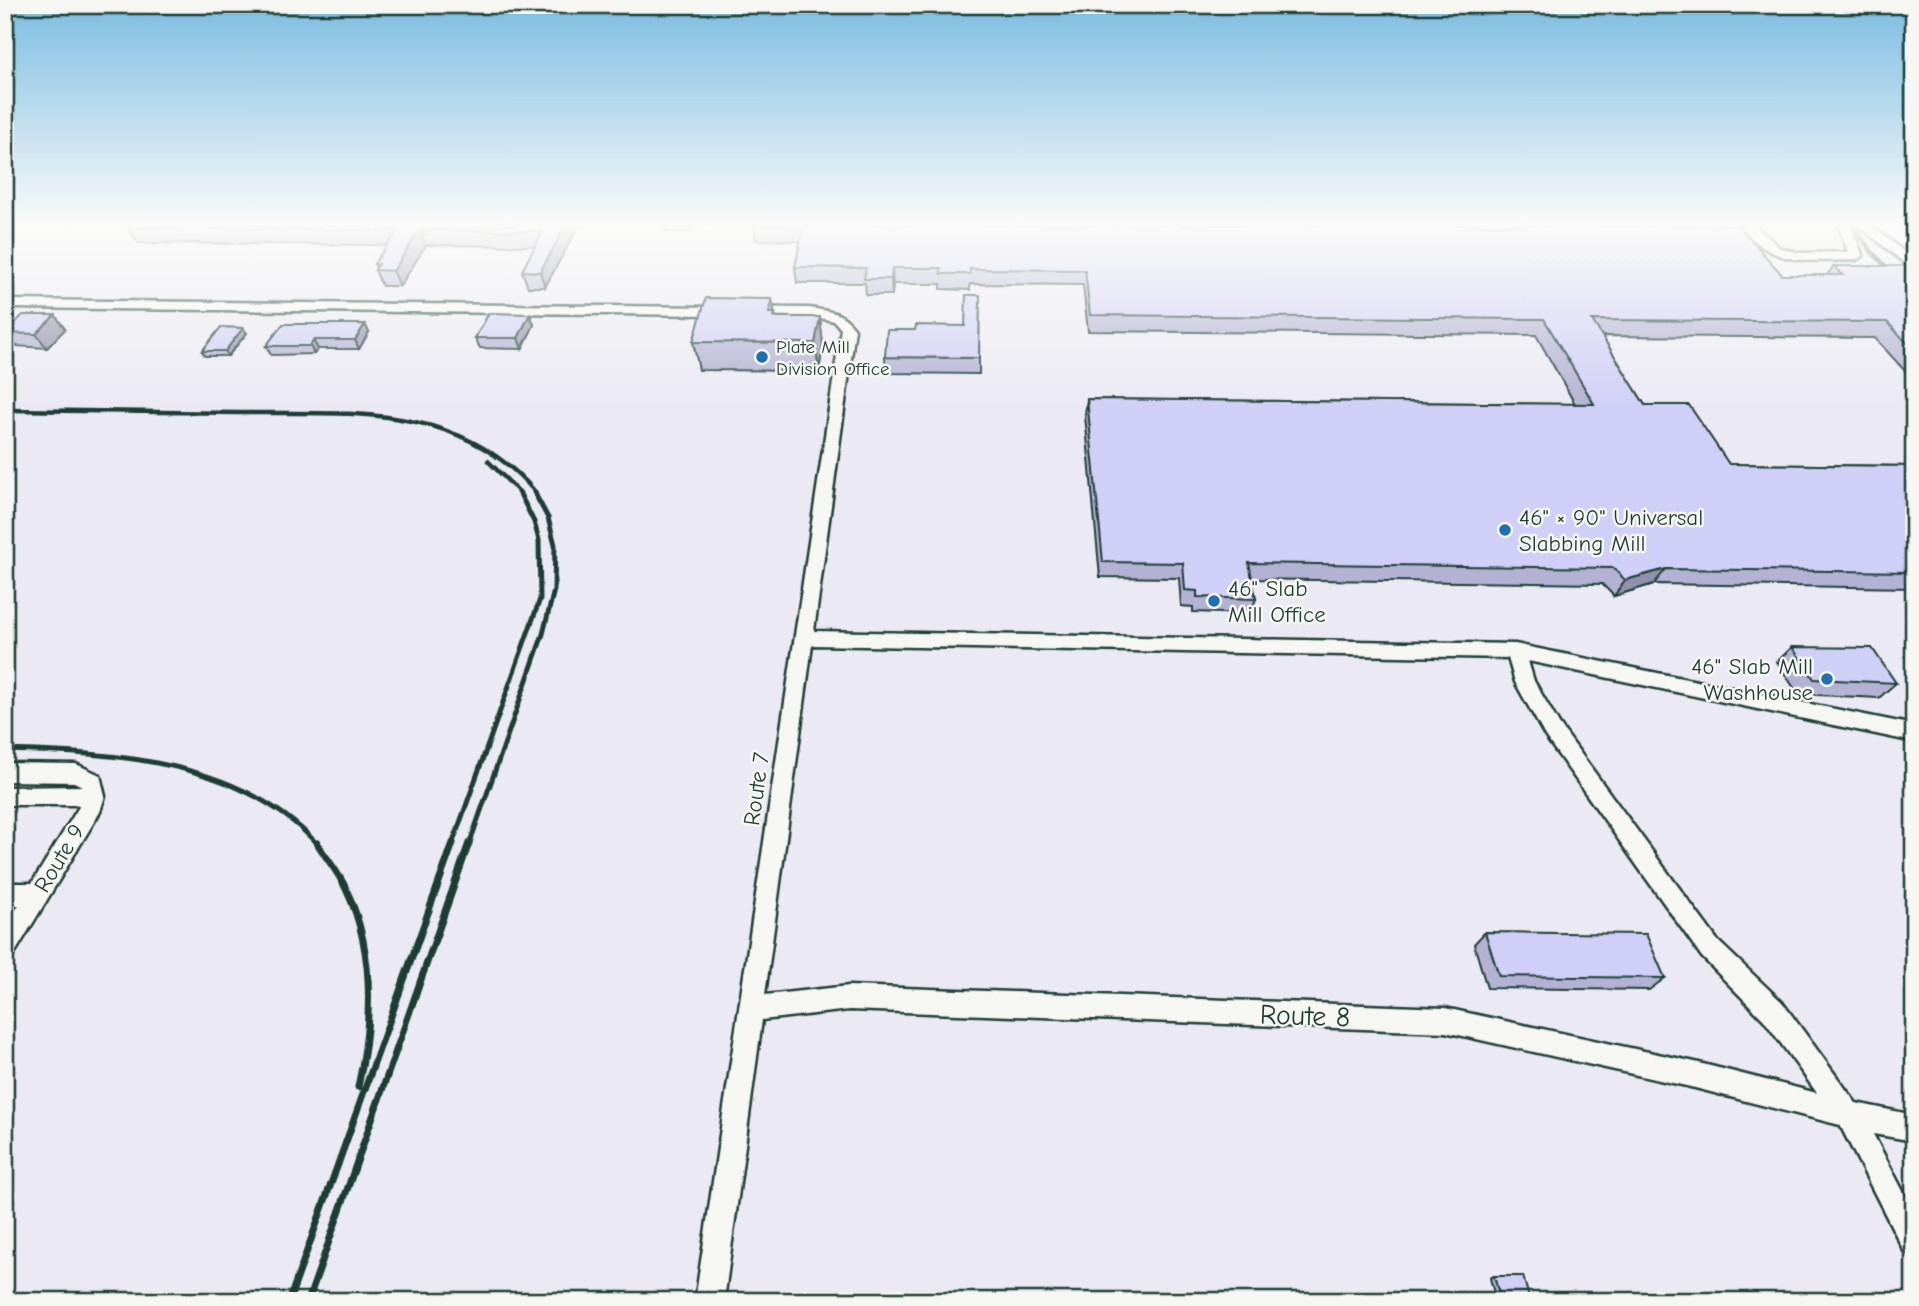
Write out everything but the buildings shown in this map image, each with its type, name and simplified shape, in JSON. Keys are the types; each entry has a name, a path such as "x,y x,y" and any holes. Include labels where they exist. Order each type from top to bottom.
{"street":[{"name":"Route 7","path":"5,304 810,312 839,318 848,328 709,1301"},
{"path":"804,638 1515,651 1914,734"},
{"path":"1515,651 1525,682 1552,730 1710,949 1773,1011 1849,1115 1914,1241"},
{"path":"5,772 76,773 93,780 93,801 5,796"},
{"name":"Route 9","path":"5,948 93,801"},
{"path":"5,894 38,894"},
{"name":"Route 8","path":"750,1009 849,998 1445,1020 1695,1075 1849,1115 1914,1128"}],"shaded area":[{"path":"5,286 1914,286 1914,1301 5,1301"}],"railway":[{"path":"5,410 320,413 400,419 437,428 473,442 506,463 536,493"},
{"path":"488,461 519,492"},
{"path":"452,845 540,599 539,540 534,522 519,492"},
{"path":"469,845 543,634 554,590 555,545 548,518 534,492"},
{"path":"5,750 131,759 173,766 213,778 251,794 287,816 318,845"},
{"path":"317,843 346,889 362,937 368,1012 358,1087"},
{"path":"289,1301 453,843"},
{"path":"308,1301 469,843"}],"place":[{"name":"Plate Mill Division Office","path":"762,357"},
{"name":"46\" × 90\" Universal Slabbing Mill","path":"1505,530"},
{"name":"46\" Slab Mill Office","path":"1214,601"},
{"name":"46\" Slab Mill Washhouse","path":"1827,679"}]}
